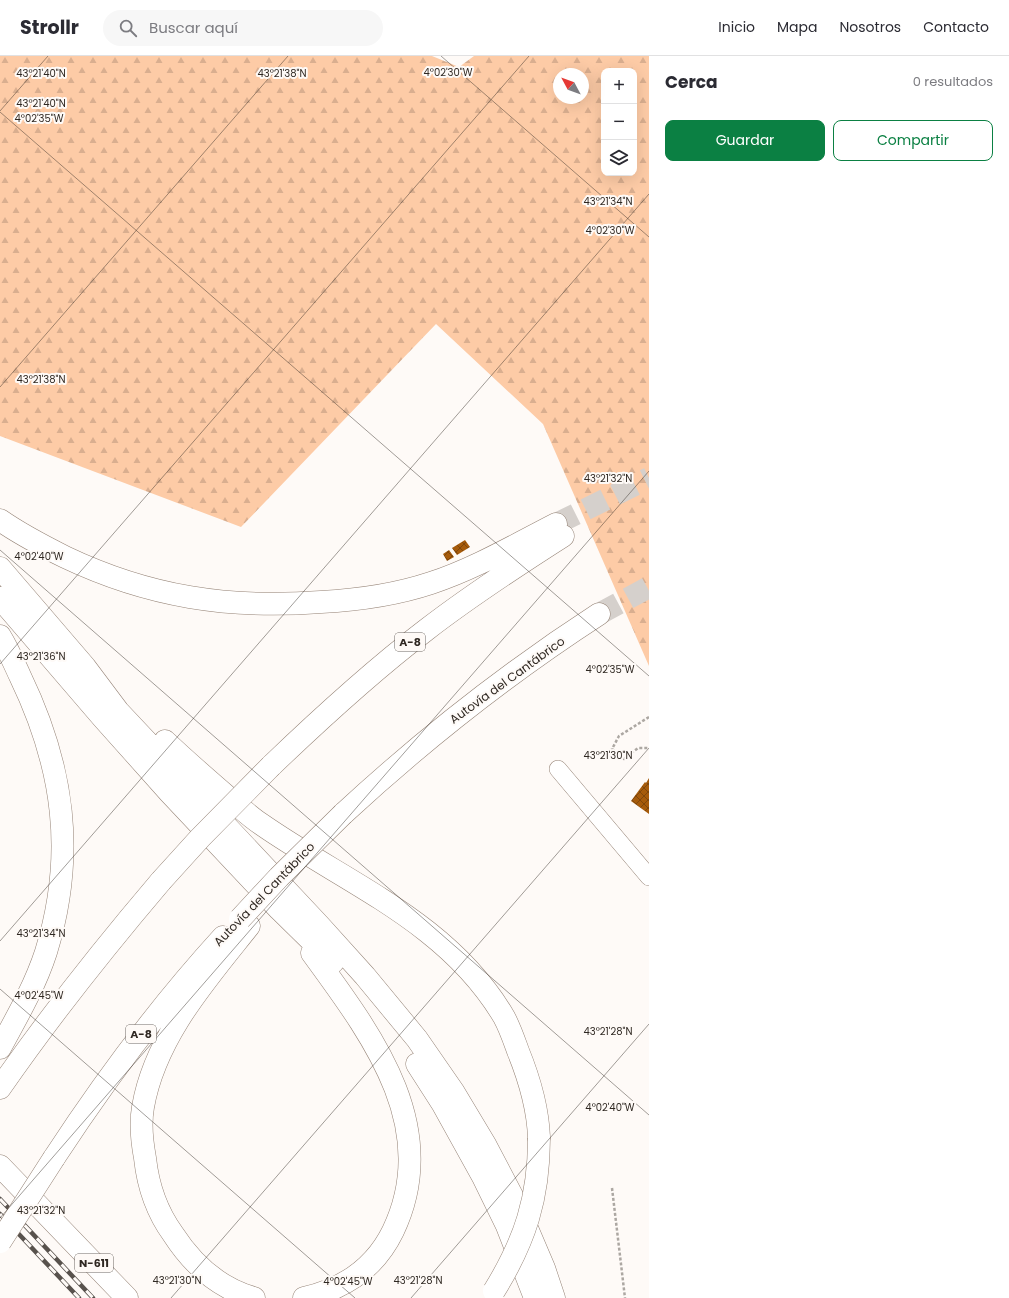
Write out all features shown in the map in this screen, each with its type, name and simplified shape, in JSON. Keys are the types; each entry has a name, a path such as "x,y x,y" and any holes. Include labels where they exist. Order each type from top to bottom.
{"highway":[{"name":"A-8","path":"0,520 47,548 92,570 133,584 177,596 256,604 354,600 393,593 429,584 462,572 560,530 425,630 349,693 271,766 200,838 161,881 79,980 0,1088"},
{"path":"2,570 85,667 118,711 324,931 365,976 417,1039 453,1091 486,1146 518,1207 544,1268 554,1298"},
{"path":"0,598 103,718 164,786 379,1013 411,1054 423,1072 483,1177 507,1226 535,1298"},
{"name":"Autovía del Cantábrico","path":"0,1242 54,1158 120,1062 149,1024 186,979 244,922 279,877 343,814 402,761 470,706 550,647 599,614"},
{"path":"0,636 41,723 52,759 57,780 61,810 63,844 59,897 46,953 37,977 0,1048"},
{"path":"85,667 126,703 186,761 260,823 327,867 386,901 420,925 451,950 489,994 505,1019 527,1075 535,1106 538,1128 537,1178 528,1220 510,1265 492,1294"},
{"path":"279,909 351,1008 385,1063 404,1114 409,1139 410,1164 406,1195 400,1217 389,1238 377,1256 362,1272 324,1294 304,1298"},
{"path":"244,922 174,1028 162,1050 150,1078 143,1108 142,1128 147,1174 156,1203 167,1226 182,1248 199,1268 219,1283 236,1293 254,1298"},
{"name":"N-611","path":"0,1166 127,1298"}],"street":[{"path":"558,769 649,877"}],"path":[{"path":"649,717 619,736 612,749 624,759 638,748 649,748"},
{"path":"612,1188 625,1298"}],"green space":[{"path":"0,56 432,56 459,67 474,56 649,56 649,666 543,424 436,324 241,527 0,436"}],"building":[{"path":"465,540 470,547 457,555 452,548"},
{"path":"449,550 454,557 447,561 443,554"},
{"path":"649,778 649,814 631,801"}],"tunnel":[{"path":"556,524 649,478"},
{"path":"599,614 649,587"}],"railway":[{"path":"0,1199 93,1298"},
{"path":"0,1214 79,1298"}]}
